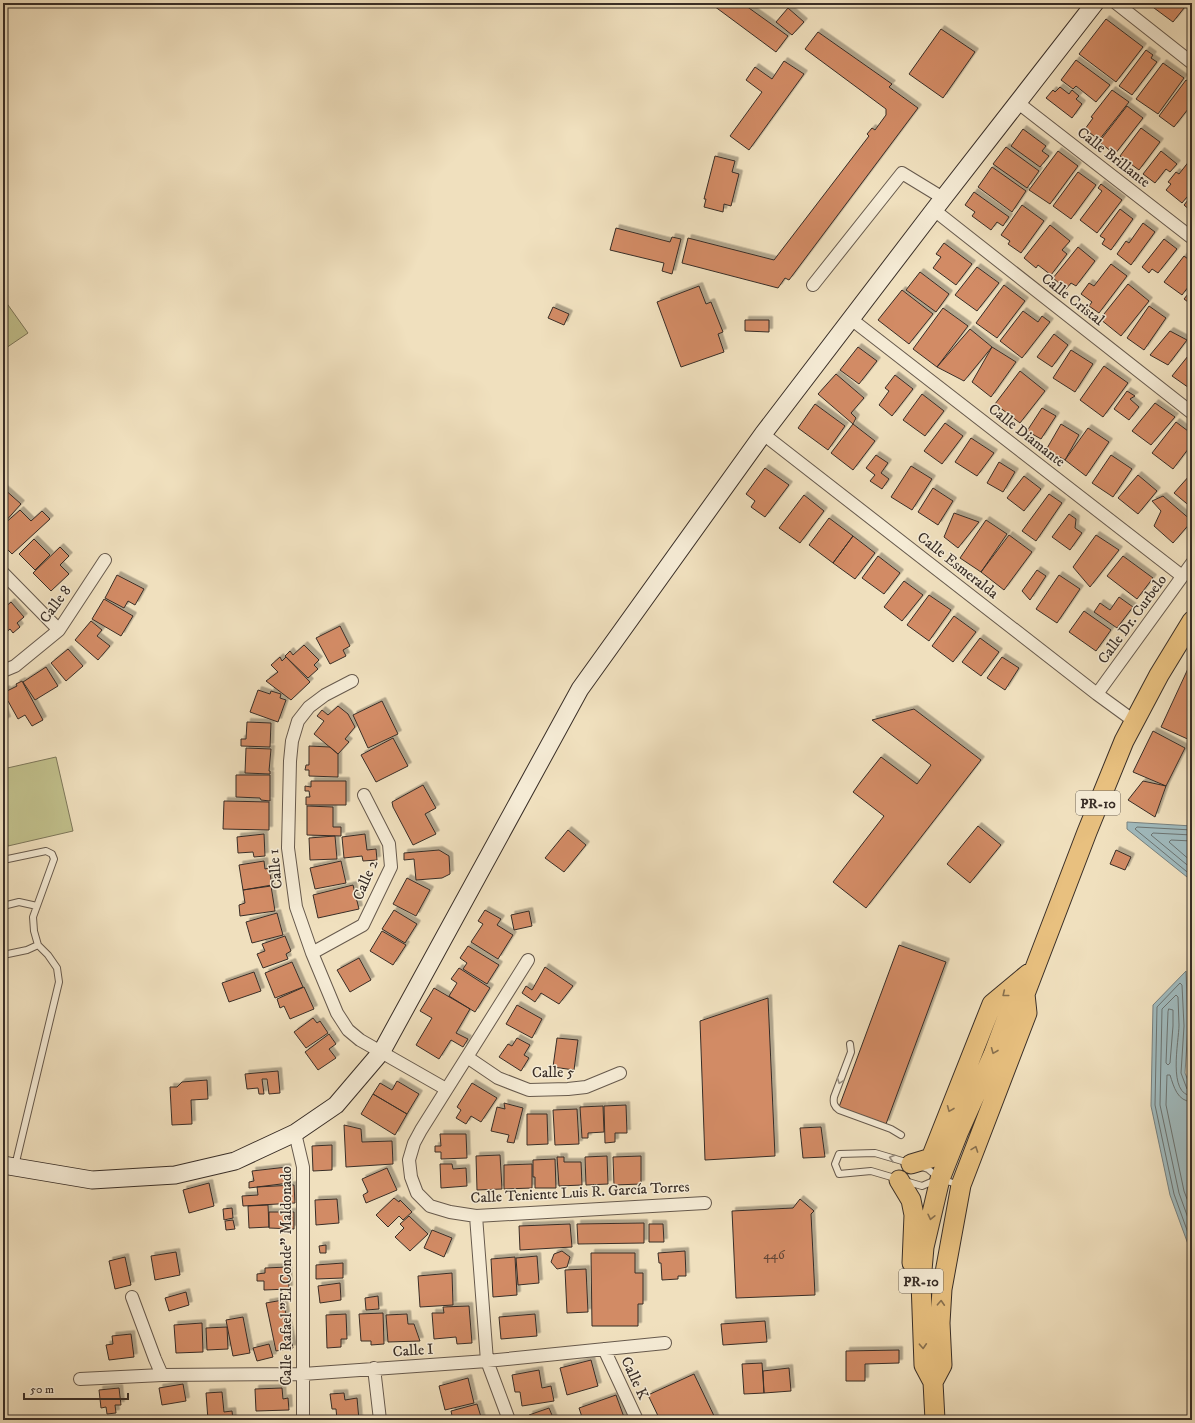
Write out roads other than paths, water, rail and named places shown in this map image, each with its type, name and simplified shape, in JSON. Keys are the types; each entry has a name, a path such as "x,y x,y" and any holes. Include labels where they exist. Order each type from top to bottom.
{"main road":[{"name":"PR-10","path":"935,1420 933,1382 924,1365 921,1288 924,1247 940,1179 959,1131 993,1054 1011,1007 1025,994 1087,832 1124,741 1159,675 1192,621"},
{"path":"911,1164 931,1158 992,1004 1035,968"},
{"name":"PR-10","path":"933,1382 942,1365 940,1323 942,1289 961,1185 1027,1013 1025,994"},
{"path":"899,1180 911,1200 914,1215 912,1269 921,1288"}],"street":[{"path":"9,1166 92,1180 175,1175 235,1161 295,1133 336,1105 382,1051 580,690 763,434 938,204 1095,3"},
{"path":"1116,3 1192,63"},
{"name":"Calle Brillante","path":"1017,102 1192,238"},
{"name":"Calle Cristal","path":"813,285 902,173 1192,413"},
{"name":"Calle Diamante","path":"851,319 1182,576"},
{"name":"Calle Esmeralda","path":"763,434 1097,694 1134,721"},
{"name":"Calle 8","path":"3,671 15,666 59,630 105,560"},
{"name":"Calle Dr. Curbelo","path":"1097,694 1192,563"},
{"path":"3,574 59,630"},
{"name":"Calle 1","path":"352,681 325,695 309,707 298,722 292,741 290,761 288,848 296,906 312,953 337,1013 348,1030 360,1040 382,1051 446,1089"},
{"name":"Calle 2","path":"312,953 363,925 391,867 389,844 364,795"},
{"name":"Calle Teniente Luis R. García Torres","path":"528,960 446,1089 414,1143 410,1160 411,1177 417,1193 430,1206 450,1212 476,1216 706,1203"},
{"name":"Calle 5","path":"467,1057 498,1078 529,1090 586,1087 620,1073"},
{"name":"Calle Rafael \"El Conde\" Maldonado","path":"295,1133 303,1167 303,1420"},
{"path":"476,1216 487,1361 509,1420"},
{"path":"132,1297 162,1375"},
{"name":"Calle I","path":"80,1379 162,1375 303,1374 487,1361 665,1343"},
{"name":"Calle K","path":"604,1349 637,1420"},
{"path":"374,1368 380,1420"}],"lane":[{"path":"3,860 46,851 52,854 54,859 33,917 34,931 38,945 48,955 57,968 59,982 9,1166"},
{"path":"3,906 19,902 37,906"},
{"path":"3,955 27,950 38,945"},
{"path":"850,1044 851,1052 834,1097 833,1102 835,1106 839,1110 891,1129 901,1135"},
{"path":"940,1179 922,1186 871,1171 839,1174 835,1164 839,1154 875,1153 928,1169 940,1179 961,1185"}],"water":[{"path":"1127,822 1192,826 1192,881 1127,829"},
{"path":"1186,971 1188,1026 1185,1073 1192,1091 1192,1255 1170,1195 1151,1106 1153,1005"}]}
